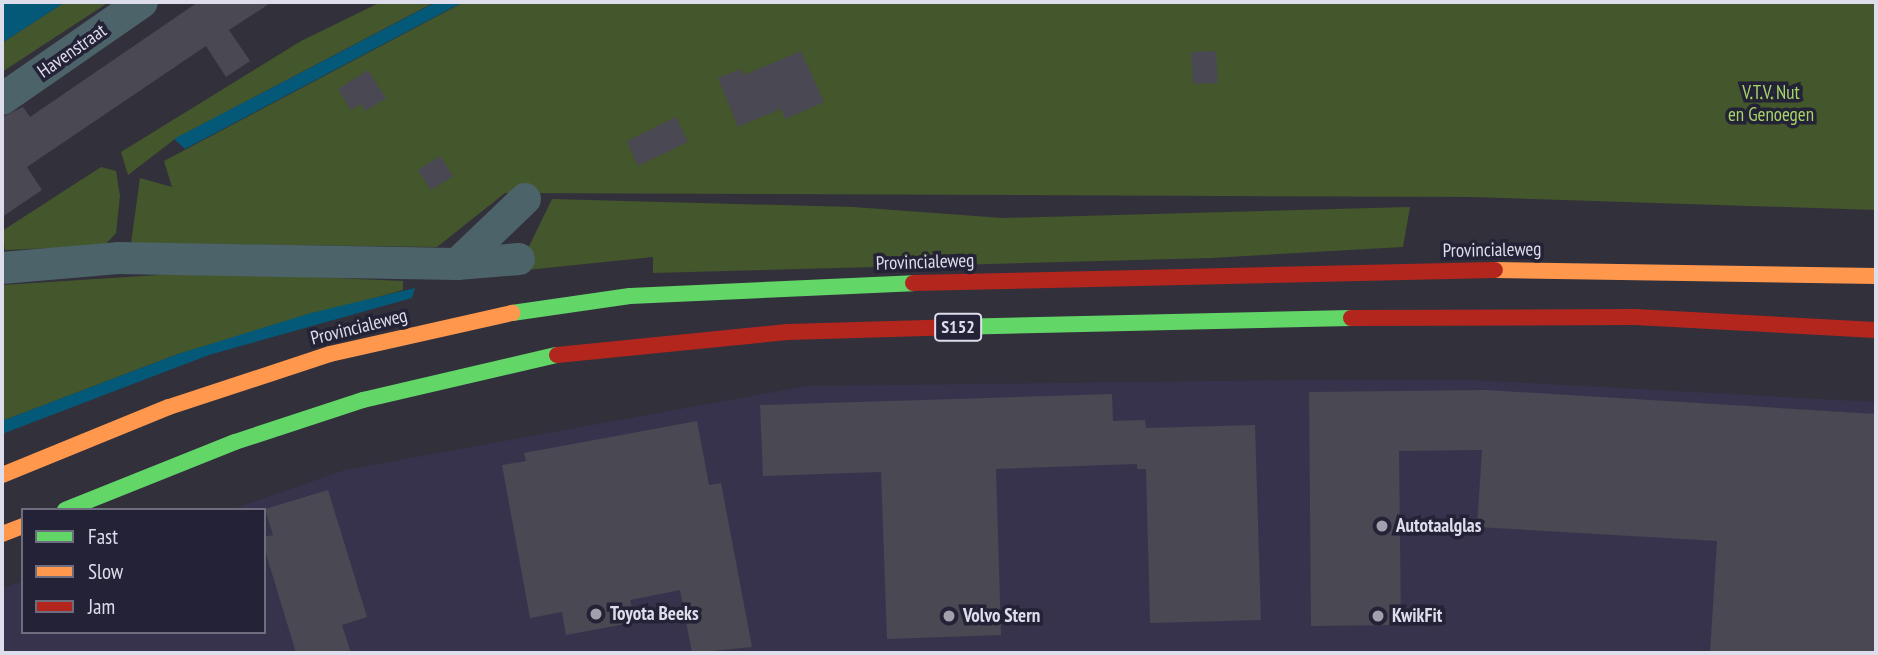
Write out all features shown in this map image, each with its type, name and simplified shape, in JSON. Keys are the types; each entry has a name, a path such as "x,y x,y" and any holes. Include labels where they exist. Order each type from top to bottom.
{"main road":[{"name":"Provincialeweg","path":"2,475 169,407 330,354 497,315 630,296 765,287 1281,273 1612,269 1876,276"},
{"name":"S152","path":"70,508 235,443 363,400 580,352 788,332 1280,318 1635,317 1876,330"},
{"path":"2,534 21,527"}],"street":[{"name":"Havenstraat","path":"2,99 142,2"},
{"path":"457,264 524,199"},
{"path":"2,268 118,258 457,264 519,259"}],"shaded area":[{"path":"1473,380 1876,402 1876,653 2,653 2,588 21,582 21,634 266,634 266,508 236,508 345,470 807,386"}],"green space":[{"path":"65,2 109,2 2,72 2,43"},
{"path":"381,2 435,2 175,139 128,175 121,152 301,41"},
{"name":"V.T.V. Nut en Genoegen","path":"464,2 1876,2 1876,210 1472,197 505,193 437,247 131,243 140,178 172,187 164,161"},
{"path":"101,167 116,171 120,196 116,233 104,246 5,250 2,231"},
{"path":"552,199 853,207 1003,218 1410,207 1403,247 1211,258 653,273 653,257 517,271"},
{"path":"205,272 403,281 403,290 178,354 2,421 2,285"}],"water":[{"path":"2,2 65,2 2,43"},
{"path":"436,2 463,2 185,149 174,139"},
{"path":"415,288 412,298 209,355 2,434 2,421 178,354 311,313"}],"building":[{"path":"198,2 272,2 229,30 250,61 226,77 206,46 27,167 42,190 2,217 2,117 23,107 30,117"},
{"path":"801,51 824,102 785,119 781,109 738,127 718,78 741,69 744,75"},
{"path":"1216,51 1218,83 1193,84 1191,52"},
{"path":"368,70 386,98 366,111 361,104 351,110 338,89"},
{"path":"676,117 688,142 638,166 627,141"},
{"path":"440,156 453,176 431,190 418,170"},
{"path":"1486,390 1876,414 1876,653 1710,653 1717,541 1477,527 1482,450 1399,451 1401,625 1311,626 1309,392"},
{"path":"1112,394 1113,421 1145,420 1146,428 1255,425 1261,620 1150,623 1146,469 1137,469 1137,464 996,469 1001,635 887,639 881,472 763,476 760,405"},
{"path":"697,421 709,485 721,483 752,647 692,653 680,590 630,600 635,622 609,627 566,635 562,612 530,618 502,465 526,461 524,453"},
{"path":"328,490 367,617 342,625 351,653 296,653 266,554 266,537 273,535 266,509"}],"traffic: fast":[{"path":"512,313 630,296 913,283"},
{"path":"952,327 1351,318"},
{"path":"70,508 235,442 363,400 557,355"}],"traffic: slow":[{"path":"1495,270 1876,276"},
{"path":"2,475 169,407 330,354 512,313"},
{"path":"2,534 21,527"}],"traffic: jam":[{"path":"913,283 1495,270"},
{"path":"1351,318 1635,317 1876,330"},
{"path":"557,355 788,332 952,327"}],"place":[{"name":"Autotaalglas","path":"1382,526"},
{"name":"Toyota Beeks","path":"596,614"},
{"name":"Volvo Stern","path":"949,616"},
{"name":"KwikFit","path":"1378,616"}]}
